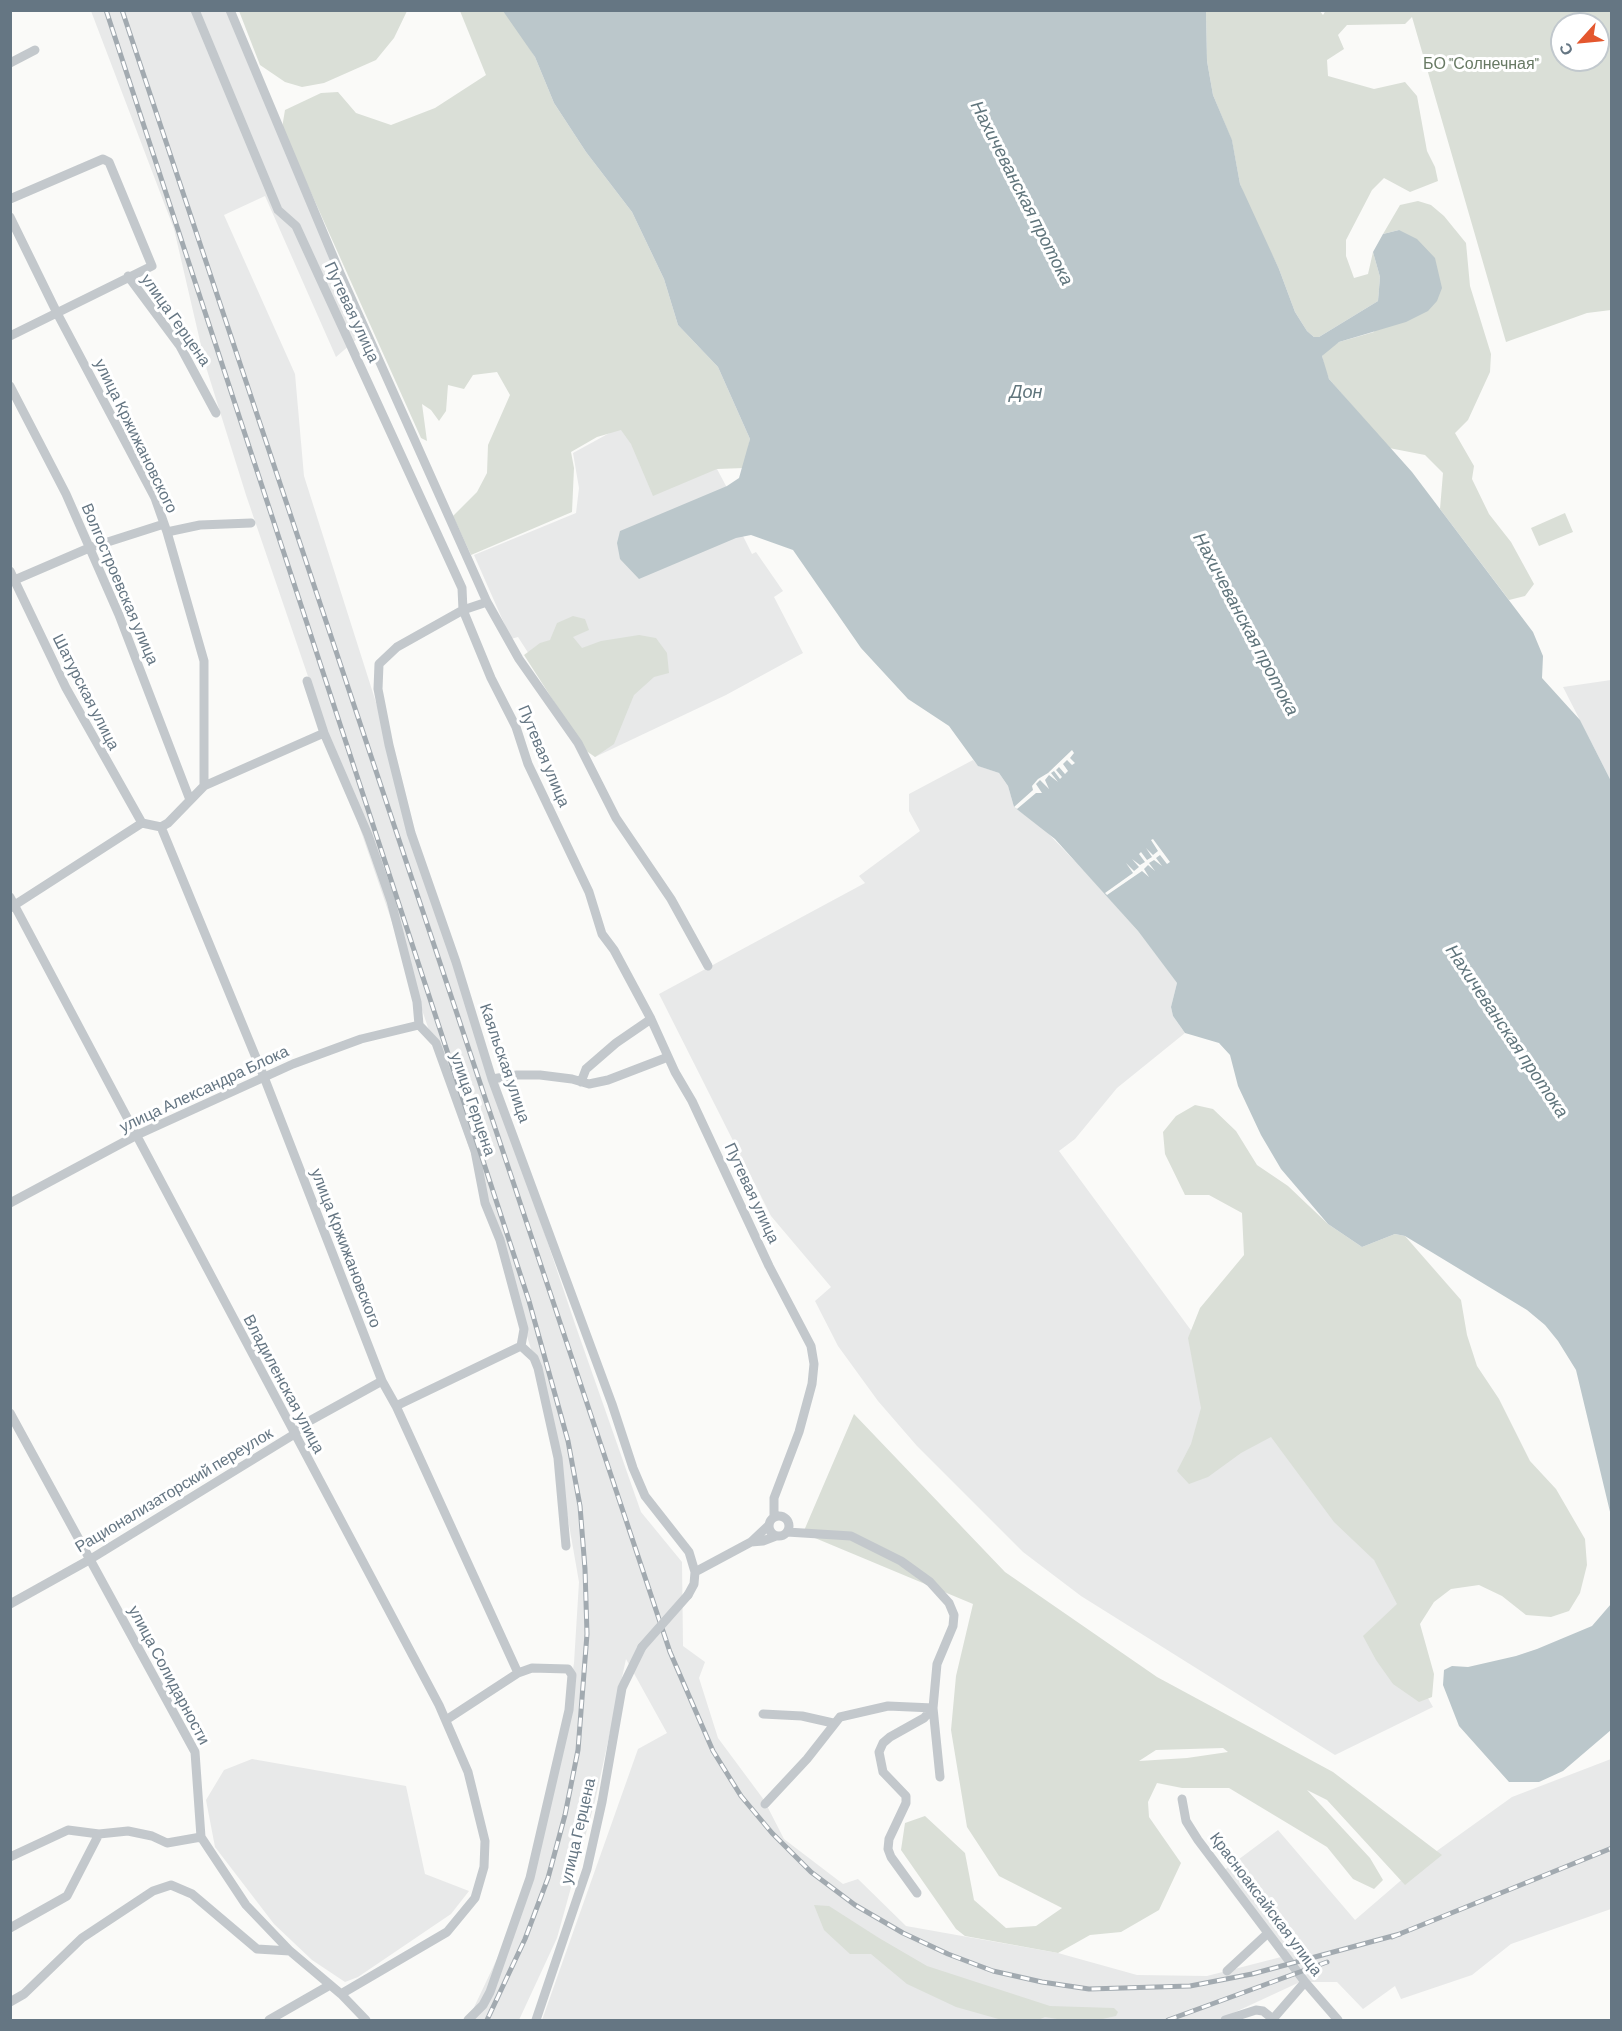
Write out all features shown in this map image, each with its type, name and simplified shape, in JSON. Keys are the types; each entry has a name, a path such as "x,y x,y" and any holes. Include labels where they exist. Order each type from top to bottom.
{"street":[{"name":"Путевая улица","path":"195,10 278,210 296,226 462,588 463,610 491,678 516,727 528,764 589,892 602,934 614,950 651,1019 811,1346 814,1364 812,1384 799,1432 774,1498 774,1517 751,1542 695,1572"},
{"name":"Путевая улица","path":"230,10 340,273 487,602 519,659 578,742 616,818 671,899 708,966"},
{"path":"10,63 35,50"},
{"name":"улица Герцена","path":"10,199 103,159 109,162 152,266 128,276 180,346 216,413"},
{"name":"улица Кржижановского","path":"10,217 57,313 154,498 165,528 204,661 206,682 204,786"},
{"path":"10,336 128,276"},
{"name":"Волгостроевская улица","path":"10,386 66,494 119,615 190,800"},
{"path":"12,577 89,548 165,528 251,523"},
{"name":"Шатурская улица","path":"12,577 66,688 142,823"},
{"name":"Каяльская улица","path":"487,602 463,610 397,647 379,664 378,689 389,745 411,833 456,962 492,1080 612,1404 633,1468 645,1496 689,1552 695,1572"},
{"path":"307,681 324,733 368,835 391,901 417,1002 418,1024"},
{"path":"12,903 142,823 160,827 204,786 324,733"},
{"name":"улица Кржижановского","path":"160,827 264,1077 382,1381 396,1406 518,1673"},
{"name":"Владиленская улица","path":"12,903 446,1720 468,1772 484,1841 484,1867 475,1898 447,1932 341,1994"},
{"path":"581,1082 586,1069 593,1062 651,1019"},
{"name":"улица Герцена","path":"418,1024 436,1043 476,1151 485,1203 500,1240 524,1329 521,1346"},
{"name":"улица Александра Блока","path":"10,1203 137,1136 264,1077 361,1039 418,1024"},
{"path":"492,1080 518,1075 589,1084 608,1080 668,1057"},
{"path":"396,1406 521,1346 534,1358 538,1368 558,1458 566,1546"},
{"name":"Рационализаторский переулок","path":"10,1604 90,1560 293,1435 304,1424 382,1381"},
{"name":"улица Солидарности","path":"10,1413 195,1752 201,1837 246,1905 290,1951 341,1994 366,2020"},
{"path":"774,1517 786,1518 789,1523 787,1532 851,1536 901,1561 930,1582 949,1603 954,1615 953,1626 937,1664 933,1708 940,1777"},
{"path":"768,1526 776,1536"},
{"name":"Путевая улица","path":"751,1542 763,1541 787,1532"},
{"name":"улица Герцена","path":"536,2020 587,1869 602,1802 622,1688 642,1647 688,1595 694,1584 695,1572"},
{"name":"улица Герцена","path":"468,2020 483,2005 490,1992 531,1878 569,1710 572,1675 568,1669 532,1668 518,1673"},
{"path":"446,1720 518,1673"},
{"path":"765,1803 807,1759 833,1723 848,1714 877,1708 933,1708"},
{"path":"917,1893 891,1857 888,1849 889,1839 906,1803 906,1796 883,1772 879,1752 890,1737 924,1718 933,1708"},
{"path":"763,1714 802,1716 833,1723"},
{"name":"Красноаксайская улица","path":"1182,1799 1186,1821 1198,1840 1305,1982 1338,2020"},
{"path":"10,1857 68,1830 99,1834 128,1831 152,1836 167,1843 201,1837"},
{"path":"10,1928 68,1896 99,1834"},
{"path":"10,2002 24,1994 82,1938 153,1892 171,1885 192,1894 257,1949 290,1951"},
{"path":"1227,1971 1268,1933"},
{"path":"1225,2020 1256,2010 1263,2011 1273,2020 1305,1982"},
{"path":"269,2020 330,1985"}],"shaded area":[{"path":"91,11 230,11 365,332 336,357 265,196 224,215 295,374 304,476 379,712 431,895 575,1324 641,1512 682,1562 683,1646 705,1662 699,1678 718,1738 764,1800 784,1839 843,1884 858,1879 906,1926 1058,1953 1137,1975 1207,1976 1289,1955 1219,1874 1278,1830 1355,1920 1427,1858 1512,1797 1611,1759 1611,1909 1511,1944 1472,1975 1401,1999 1395,1986 1363,2009 1337,1982 1300,1982 1218,2020 542,2020 638,1749 667,1733 626,1659 595,1801 557,1938 519,2020 468,2020 513,1925 554,1790 574,1663 579,1582 548,1405 473,1159 246,495 206,367 174,229"},
{"path":"708,379 729,452 717,469 750,531 743,536 752,554 756,552 783,591 774,597 803,653 726,695 595,757 518,637 511,639 474,555 576,513 579,488 573,453"},
{"path":"1611,680 1611,781 1563,687"},
{"path":"973,760 979,766 999,773 1008,786 1014,807 1044,829 1091,878 1138,931 1177,983 1171,1007 1173,1016 1185,1033 1117,1088 1075,1139 1059,1151 1260,1424 1270,1420 1413,1612 1389,1629 1433,1707 1335,1755 1081,1596 1023,1552 917,1446 878,1401 838,1346 815,1301 831,1287 771,1216 659,994 865,883 859,876 920,831 909,811 909,794"},
{"path":"252,1759 406,1786 425,1874 469,1891 451,1914 358,1977 345,1982 312,1960 274,1924 215,1847 206,1800 224,1770"}],"green space":[{"name":"БО \"Солнечная\"","path":"1319,10 1323,15 1326,10 1611,11 1611,310 1587,313 1506,342 1412,17 1405,24 1347,25 1338,35 1344,49 1327,60 1328,76 1374,89 1405,82 1417,96 1427,151 1435,167 1438,181 1410,192 1384,178 1372,190 1346,240 1346,256 1354,278 1368,274 1373,252 1380,277 1378,301 1319,337 1314,337 1307,331 1295,312 1279,269 1249,208 1240,184 1232,141 1213,95 1207,61 1206,11"},
{"path":"239,11 407,11 394,38 376,60 324,83 302,87 285,82 260,65"},
{"path":"460,11 503,11 515,24 535,57 554,103 586,152 632,212 664,279 678,325 718,367 750,439 744,468 717,469 653,496 631,444 621,430 597,437 571,452 574,468 572,512 471,555 453,516 477,492 487,473 488,445 510,395 497,372 473,375 464,389 448,385 446,411 439,421 431,410 422,404 427,441 421,438 282,128 285,110 321,93 338,92 356,113 391,125 435,108 486,75"},
{"path":"1418,201 1431,205 1444,216 1466,243 1470,286 1491,354 1490,372 1468,420 1455,433 1474,466 1472,479 1489,514 1511,542 1534,584 1525,596 1509,600 1440,509 1443,473 1425,455 1389,448 1329,379 1322,356 1327,349 1339,342 1374,332 1399,230 1383,234 1400,205"},
{"path":"1565,513 1573,532 1539,546 1531,528"},
{"path":"573,616 585,619 589,630 573,637 582,648 601,641 639,635 656,638 667,653 669,673 654,677 634,695 614,744 595,757 585,750 524,655 540,643 550,640 557,623"},
{"path":"1195,1105 1213,1109 1236,1131 1257,1165 1288,1186 1328,1224 1362,1247 1395,1234 1405,1236 1461,1300 1467,1335 1477,1366 1499,1399 1530,1461 1556,1489 1585,1539 1587,1565 1580,1593 1569,1611 1551,1617 1526,1615 1502,1596 1479,1585 1451,1589 1434,1602 1420,1624 1434,1674 1432,1697 1419,1702 1393,1684 1376,1660 1363,1636 1397,1604 1374,1560 1334,1522 1271,1437 1241,1453 1208,1477 1189,1484 1177,1471 1191,1444 1201,1408 1188,1338 1200,1308 1244,1255 1242,1213 1209,1195 1185,1195 1165,1154 1163,1132 1176,1116"},
{"path":"854,1414 1005,1572 1157,1677 1333,1772 1442,1855 1405,1885 1327,1800 1307,1790 1370,1858 1383,1880 1374,1889 1353,1879 1327,1847 1229,1788 1182,1788 1157,1783 1148,1802 1149,1817 1181,1863 1159,1910 1121,1932 1090,1935 1058,1953 965,1936 956,1929 901,1850 905,1823 925,1816 965,1853 974,1900 1006,1928 1036,1926 1062,1908 999,1876 967,1827 951,1730 956,1676 973,1604 803,1533","holes":["1223,1748 1228,1752 1187,1758 1139,1761 1156,1750"]},
{"path":"814,1905 829,1906 927,1966 1050,2006 1114,2008 1118,2012 1116,2016 1098,2020 1063,2020 1045,2017 1038,2020 1002,2020 956,2007 907,1984 871,1954 850,1954 824,1930"}],"water":[{"name":"Дон","path":"503,11 1206,11 1207,61 1213,95 1232,140 1240,184 1279,269 1295,312 1307,331 1314,337 1319,337 1378,301 1380,277 1373,252 1383,234 1399,230 1417,239 1435,258 1442,288 1437,301 1428,311 1406,322 1339,342 1322,356 1329,379 1412,472 1533,632 1543,656 1542,678 1580,720 1611,781 1611,1516 1576,1370 1545,1325 1527,1310 1405,1236 1395,1234 1362,1247 1328,1224 1281,1169 1261,1135 1238,1086 1230,1055 1219,1043 1185,1033 1173,1016 1171,1007 1177,983 1138,931 1055,839 1014,807 1008,786 999,773 978,766 949,726 908,699 861,648 793,550 751,535 736,538 639,579 620,559 617,543 620,531 727,486 739,478 750,439 718,367 678,325 664,279 632,212 586,152 554,103 535,57"},
{"path":"1611,1604 1611,1730 1563,1771 1539,1782 1509,1782 1459,1726 1443,1685 1444,1670 1452,1666 1468,1667 1537,1649 1592,1626"}],"pier":[{"path":"1072,750 1074,753 1070,758 1075,763 1072,765 1067,760 1063,764 1068,771 1065,774 1059,767 1056,770 1062,777 1060,779 1054,771 1051,773 1058,782 1049,775 1045,780 1049,789 1040,780 1036,784 1042,793 1036,793 1017,809 1014,807 1033,790 1032,786 1038,779 1048,773"},
{"path":"1153,839 1170,862 1167,864 1160,855 1156,858 1162,866 1154,860 1149,863 1155,871 1148,865 1144,869 1149,877 1142,871 1107,895 1105,893 1133,873 1126,863 1134,871 1139,867 1132,859 1140,865 1145,862 1139,854 1141,852 1147,860 1152,857 1146,848 1153,855 1158,851 1151,840"}],"railway":[{"path":"106,10 529,1301 568,1441 580,1506 585,1569 587,1634 578,1750 565,1815 548,1878 525,1939 487,2020"},
{"path":"122,10 670,1652 713,1751 741,1796 772,1833 811,1872 855,1905 903,1933 948,1954 993,1971 1042,1982 1089,1989 1190,1986 1252,1974 1400,1934"},
{"path":"1392,1937 1612,1848"},
{"path":"1168,2020 1327,1962"}],"water label":[{"name":"Нахичеванская протока","path":"1022,193"},
{"name":"Нахичеванская протока","path":"1246,624"},
{"name":"Нахичеванская протока","path":"1507,1031"}]}
